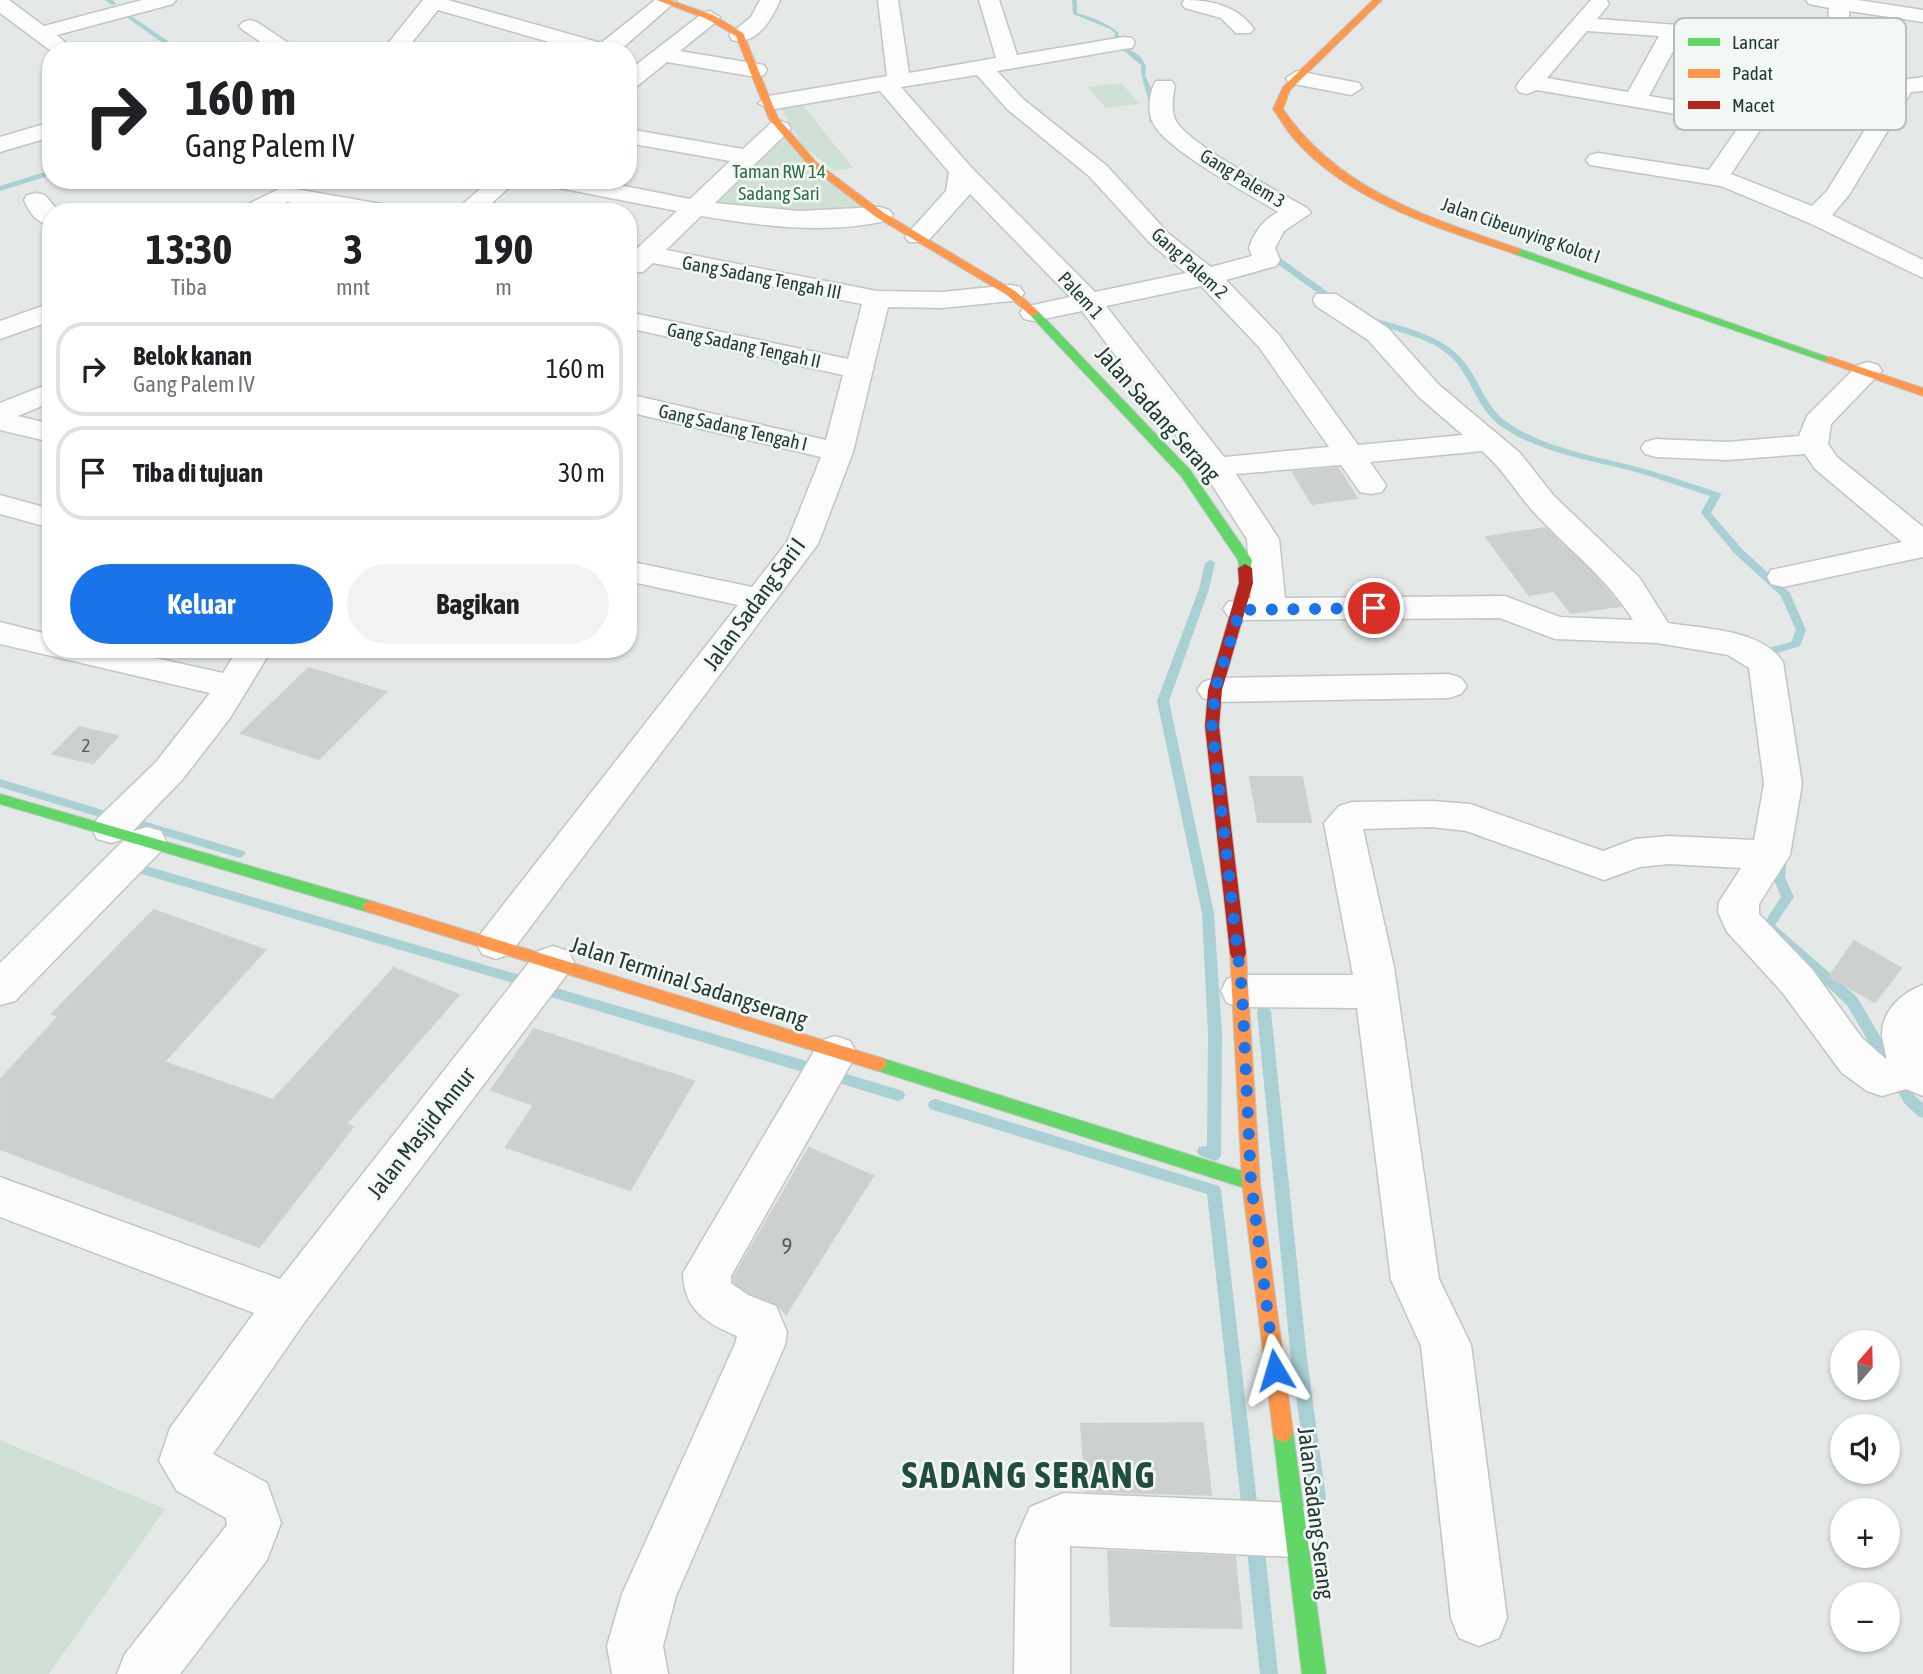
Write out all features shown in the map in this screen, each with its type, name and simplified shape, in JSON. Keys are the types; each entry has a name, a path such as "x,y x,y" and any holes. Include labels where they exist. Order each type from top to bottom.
{"main road":[{"name":"Jalan Cibeunying Kolot I","path":"1378,0 1297,78 1280,97 1278,109 1287,127 1366,190 1397,209 1923,392"},
{"path":"671,1 710,17 740,35"},
{"name":"Jalan Sadang Serang","path":"740,35 779,128 813,164 880,215 1011,293 1034,313 1186,473 1241,550 1245,560 1246,583 1255,609 1215,690 1212,726 1242,991 1251,1182 1314,1674"},
{"name":"Jalan Terminal Sadangserang","path":"0,799 496,943 835,1053 1251,1182"}],"street":[{"path":"41,33 166,0"},
{"path":"740,35 760,21 770,0"},
{"path":"888,0 891,81"},
{"path":"989,0 1008,61"},
{"path":"1603,0 1529,85 1674,107"},
{"path":"1816,0 1923,16"},
{"path":"400,42 434,1 574,42"},
{"path":"617,42 671,1"},
{"path":"0,3 52,42"},
{"path":"1192,4 1228,14 1243,29"},
{"path":"1839,4 1839,18"},
{"path":"637,75 710,17"},
{"path":"1581,24 1674,29 1635,100"},
{"path":"250,26 275,42"},
{"path":"769,103 1116,44"},
{"path":"663,55 756,70"},
{"name":"Gang Palem 2","path":"981,66 1016,104 1098,171 1160,239 1206,277 1269,341 1371,485"},
{"path":"1297,78 1350,88"},
{"name":"Palem 1","path":"891,81 961,172 1090,303 1216,467 1263,539 1255,609"},
{"name":"Gang Palem 3","path":"1164,86 1161,102 1164,122 1198,153 1290,216 1265,238 1262,248 1267,260 1206,277"},
{"path":"637,260 779,128"},
{"path":"1716,178 1748,130"},
{"path":"1816,218 1837,195 1876,130"},
{"path":"0,145 42,132"},
{"path":"637,137 748,158"},
{"path":"1598,159 1716,178 1816,218 1923,270"},
{"path":"918,237 958,193 961,172"},
{"path":"477,203 494,189"},
{"path":"605,189 792,219 838,221 880,215"},
{"path":"267,203 283,194 334,203"},
{"name":"Gang Sadang Tengah III","path":"637,261 877,299"},
{"path":"1034,313 1206,277"},
{"path":"877,299 942,300 1011,293"},
{"path":"1316,293 1378,334 1429,391 1509,459 1542,502 1627,584 1657,632"},
{"name":"Jalan Sadang Sari I","path":"496,943 802,544 838,452 877,299"},
{"path":"0,331 42,315"},
{"name":"Gang Sadang Tengah II","path":"637,322 859,370"},
{"path":"1868,371 1817,422 1813,444 1826,463 1923,545"},
{"path":"0,413 42,396"},
{"name":"Gang Sadang Tengah I","path":"637,405 838,452"},
{"path":"0,421 42,431"},
{"path":"1216,467 1487,442"},
{"path":"1657,449 1717,451 1813,444"},
{"path":"0,504 42,516"},
{"path":"1783,577 1923,545"},
{"path":"637,574 760,599"},
{"path":"1255,609 1505,607 1555,628 1657,632 1737,646 1766,662 1783,784 1771,855 1739,902 1741,921 1804,988 1850,1057 1865,1070 1882,1078 1919,1073 1903,1041 1905,1020 1923,1002"},
{"path":"0,634 42,644"},
{"path":"106,658 230,686"},
{"path":"0,989 129,835 169,771 217,710 249,658"},
{"path":"1215,690 1449,686"},
{"path":"1479,1618 1446,1345 1415,1280 1376,992 1343,823 1352,816 1432,814 1470,817 1604,866 1634,853 1669,850 1771,855"},
{"name":"Jalan Masjid Annur","path":"145,1674 248,1541 254,1523 248,1501 195,1473 186,1461 188,1446 289,1304 554,962"},
{"path":"1242,991 1376,992"},
{"path":"640,1674 635,1646 649,1594 760,1345 762,1332 759,1322 713,1301 706,1287 707,1273 835,1053"},
{"path":"0,1197 289,1304"},
{"path":"1042,1674 1043,1539 1049,1525 1064,1519 1295,1530"}],"green space":[{"path":"1121,83 1140,104 1106,108 1087,87"},
{"path":"800,101 853,168 834,171 802,145 779,105"},
{"name":"Taman RW 14 Sadang Sari","path":"781,134 870,213 839,218 704,203"},
{"path":"0,1440 165,1509 49,1674 0,1674"}],"water":[{"path":"1072,0 1077,0 1077,13 1114,29 1119,33 1118,42 1140,56 1157,101 1155,122 1184,146 1293,213 1280,238 1269,237 1284,219 1284,212 1180,147 1149,121 1149,104 1141,65 1113,42 1115,33 1110,29 1073,14"}],"building":[{"path":"1338,468 1357,498 1312,504 1293,472"},
{"path":"1546,528 1596,577 1620,606 1571,613 1554,591 1529,595 1486,537"},
{"path":"309,668 386,692 319,759 241,733"},
{"path":"79,727 118,736 93,763 53,754"},
{"path":"1250,777 1302,777 1311,822 1258,822"},
{"path":"154,910 265,950 164,1062 273,1100 394,968 459,995 346,1124 353,1127 259,1247 0,1149 0,1080 59,1016 52,1014"},
{"path":"1854,941 1901,968 1875,1002 1829,977"},
{"path":"534,1029 694,1081 630,1190 506,1147 534,1105 491,1090"},
{"path":"809,1148 873,1176 786,1314 777,1304 749,1293 734,1282 734,1277"},
{"path":"1203,1423 1211,1495 1086,1491 1081,1424"},
{"path":"1108,1551 1235,1557 1242,1628 1111,1626"}],"waterway":[{"path":"108,0 114,4"},
{"path":"131,18 166,42"},
{"path":"0,189 42,175"},
{"path":"1272,248 1272,256 1336,302"},
{"path":"1371,320 1429,339 1450,351 1464,367 1496,417 1531,439 1560,450 1643,471 1716,495 1706,513 1738,551 1786,595 1801,630 1796,644 1772,651 1772,667"},
{"path":"1204,1151 1214,1155 1215,1034 1208,913 1163,701 1204,589 1210,563"},
{"path":"0,783 112,817"},
{"path":"133,822 240,854"},
{"path":"1781,855 1779,877 1788,897 1768,926 1852,1001 1910,1100 1923,1112"},
{"path":"146,871 513,978"},
{"path":"553,992 803,1066"},
{"path":"1264,1012 1299,1359 1318,1498"},
{"path":"837,1077 898,1095"},
{"path":"935,1105 1214,1190 1249,1503"},
{"path":"1255,1541 1269,1674"}],"traffic: fast":[{"path":"1516,251 1830,360"},
{"path":"1034,313 1186,473 1245,560 1245,568"},
{"path":"0,799 371,907"},
{"path":"878,1064 1251,1182"},
{"path":"1283,1432 1314,1674"}],"traffic: slow":[{"path":"661,0 710,17 740,35 774,119 813,164 880,215 1011,293 1034,313"},
{"path":"1378,0 1286,89 1278,109 1297,137 1322,161 1351,182 1417,215 1516,251"},
{"path":"1830,360 1923,392"},
{"path":"371,907 878,1064"},
{"path":"1238,953 1251,1182 1283,1432"}],"traffic: jam":[{"path":"1238,953 1212,726 1215,690 1246,583 1245,568"}],"district":[{"name":"SADANG SERANG","path":"1029,1474"}],"route":[{"path":"1275,1370 1251,1182 1242,991 1225,820 1212,726 1215,690 1240,610 1374,608"}]}
